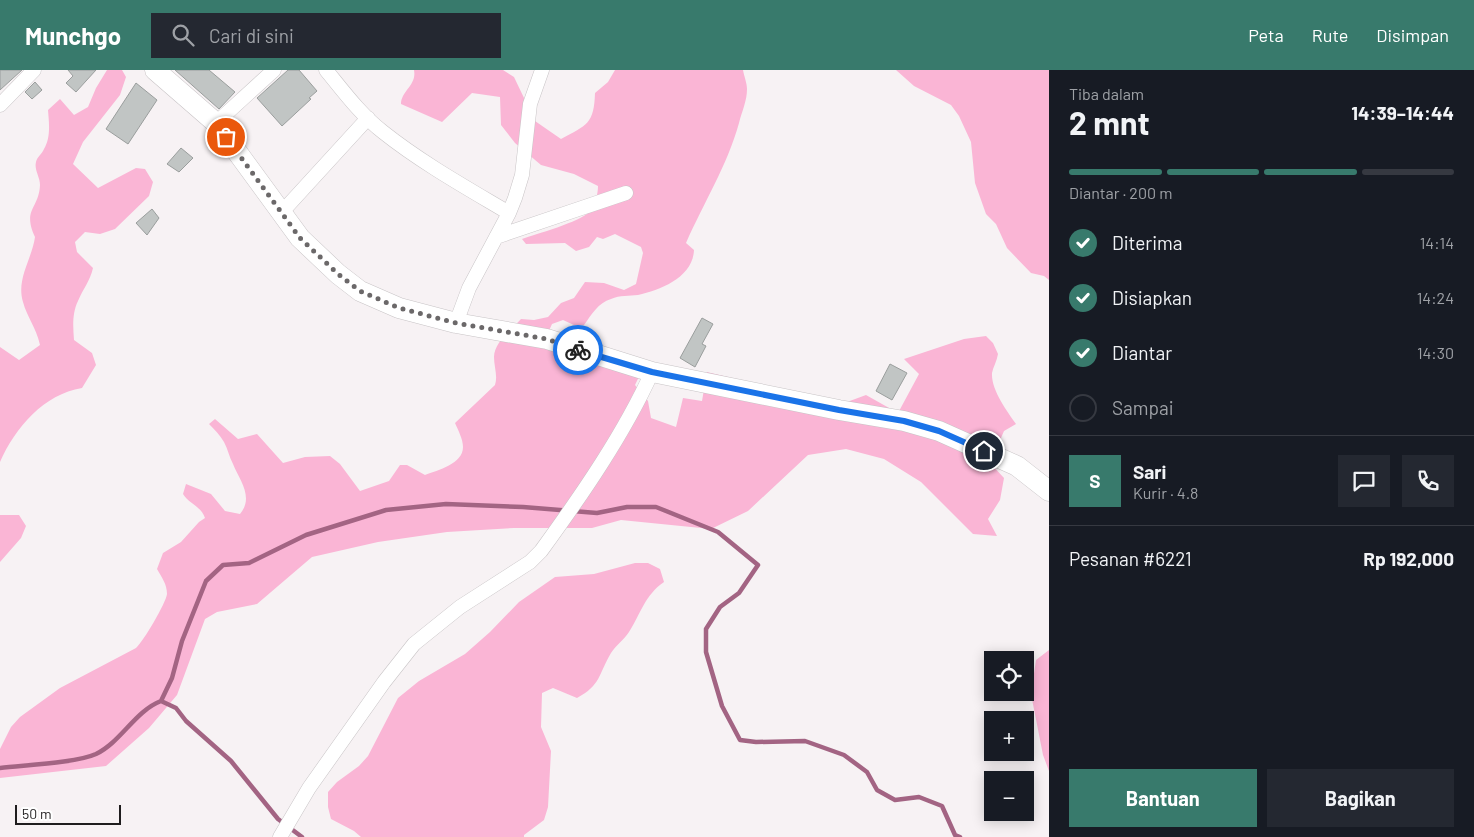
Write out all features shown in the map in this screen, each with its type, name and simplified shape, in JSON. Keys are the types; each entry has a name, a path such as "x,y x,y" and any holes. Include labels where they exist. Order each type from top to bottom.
{"main road":[{"path":"155,70 216,123 300,238 338,274 360,291 399,308 456,323 547,339 652,372 839,410 904,421 939,431 1017,466 1049,491"}],"street":[{"path":"0,105 34,70"},
{"path":"216,123 274,70"},
{"path":"326,70 352,102 383,132 509,213"},
{"path":"456,323 469,288 509,213 522,175 530,104 542,70"},
{"path":"282,212 368,118"},
{"path":"496,237 626,193"},
{"path":"280,837 309,788 384,682 414,644 475,596 530,562 541,551 616,440 638,403 652,372"}],"shaded area":[{"path":"107,70 122,70 126,77 120,95 83,142 73,164 98,188 136,168 145,169 153,182 149,196 115,229 100,234 85,232 75,242 77,252 93,268 76,306 73,325 74,340 92,353 96,365 82,388 55,397 32,414 6,449 0,462 0,347 19,360 40,345 21,294 23,277 35,237 30,220 40,185 36,171 37,160 48,140 48,110 60,99 74,115 88,107 96,88"},
{"path":"414,70 503,70 514,77 535,121 561,139 583,126 591,117 595,93 608,82 615,70 743,70 747,84 744,106 728,154 686,243 694,250 688,268 682,275 666,286 638,295 618,297 602,303 584,325 574,325 563,320 552,324 548,333 645,364 635,385 648,401 651,418 676,427 683,398 702,401 707,372 786,391 847,402 866,395 898,413 919,374 904,359 964,339 986,336 993,343 998,354 992,373 994,386 1000,400 1016,424 1004,431 990,463 1004,478 1000,500 988,519 997,536 973,534 921,482 884,459 846,449 808,455 748,511 711,529 621,520 592,528 514,528 447,532 378,542 312,557 257,604 217,612 205,619 177,695 149,728 106,766 0,778 0,749 11,727 20,717 60,688 136,648 149,631 167,594 165,584 157,569 163,553 181,542 205,518 201,511 183,494 186,484 211,494 225,511 240,514 244,508 246,495 242,483 224,442 209,424 215,419 238,439 257,434 283,463 305,457 330,456 340,464 360,491 389,481 400,465 407,465 425,475 449,466 459,458 462,453 463,444 455,423 495,385 495,351 500,341 521,319 534,320 548,317 561,303 574,298 585,282 604,283 624,290 636,284 643,253 641,247 615,234 603,239 597,237 589,247 576,251 565,243 526,244 522,239 568,224 589,212 596,200 598,186 574,174 541,165 515,143 501,125 500,97 472,93 442,122 401,104 403,95 413,80"},
{"path":"896,70 1049,70 1049,280 1044,276 1031,273 1007,248 996,224 986,214 975,183 971,142 959,116 951,105 914,86"},
{"path":"0,515 19,515 26,526 21,538 0,562"},
{"path":"635,563 648,563 660,569 664,582 652,593 625,638 615,647 595,684 577,698 553,688 542,693 541,727 551,751 548,807 544,820 524,835 524,837 361,837 354,831 331,819 328,807 328,792 368,756 398,698 419,681 465,654 519,602 555,577 594,574"},
{"path":"1049,650 1049,771 1043,755 1032,701 1034,701 1036,660"}],"building":[{"path":"0,70 22,70 0,90"},
{"path":"68,70 96,70 76,92 66,83 73,76"},
{"path":"175,70 209,70 235,92 219,109"},
{"path":"288,70 299,70 317,91 282,126 257,98"},
{"path":"35,82 42,90 32,99 25,92"},
{"path":"136,83 157,100 128,144 106,129"},
{"path":"181,148 193,158 179,172 167,164"},
{"path":"152,209 159,218 147,235 136,223"},
{"path":"702,318 713,324 702,344 706,346 695,367 680,358"},
{"path":"890,364 907,373 892,400 876,391"}],"waterway":[{"path":"0,768 63,762 96,754 113,742 143,712 161,701 172,678 182,641 206,581 223,565 249,563 306,535 386,510 446,504 523,507 597,513 627,507 656,507 718,532 758,565 739,593 720,607 706,629 706,652 722,706 740,740 756,742 805,741 844,755 867,772 877,790 895,800 919,797 942,806 955,835 960,837"},
{"path":"161,701 176,708 186,721 231,761 278,819 302,837"}],"way so far":[{"path":"226,137 270,194 300,238 338,274 360,291 399,308 456,323 547,339 578,350"}],"route":[{"path":"578,350 652,372 839,410 904,421 939,431 984,451"}]}
